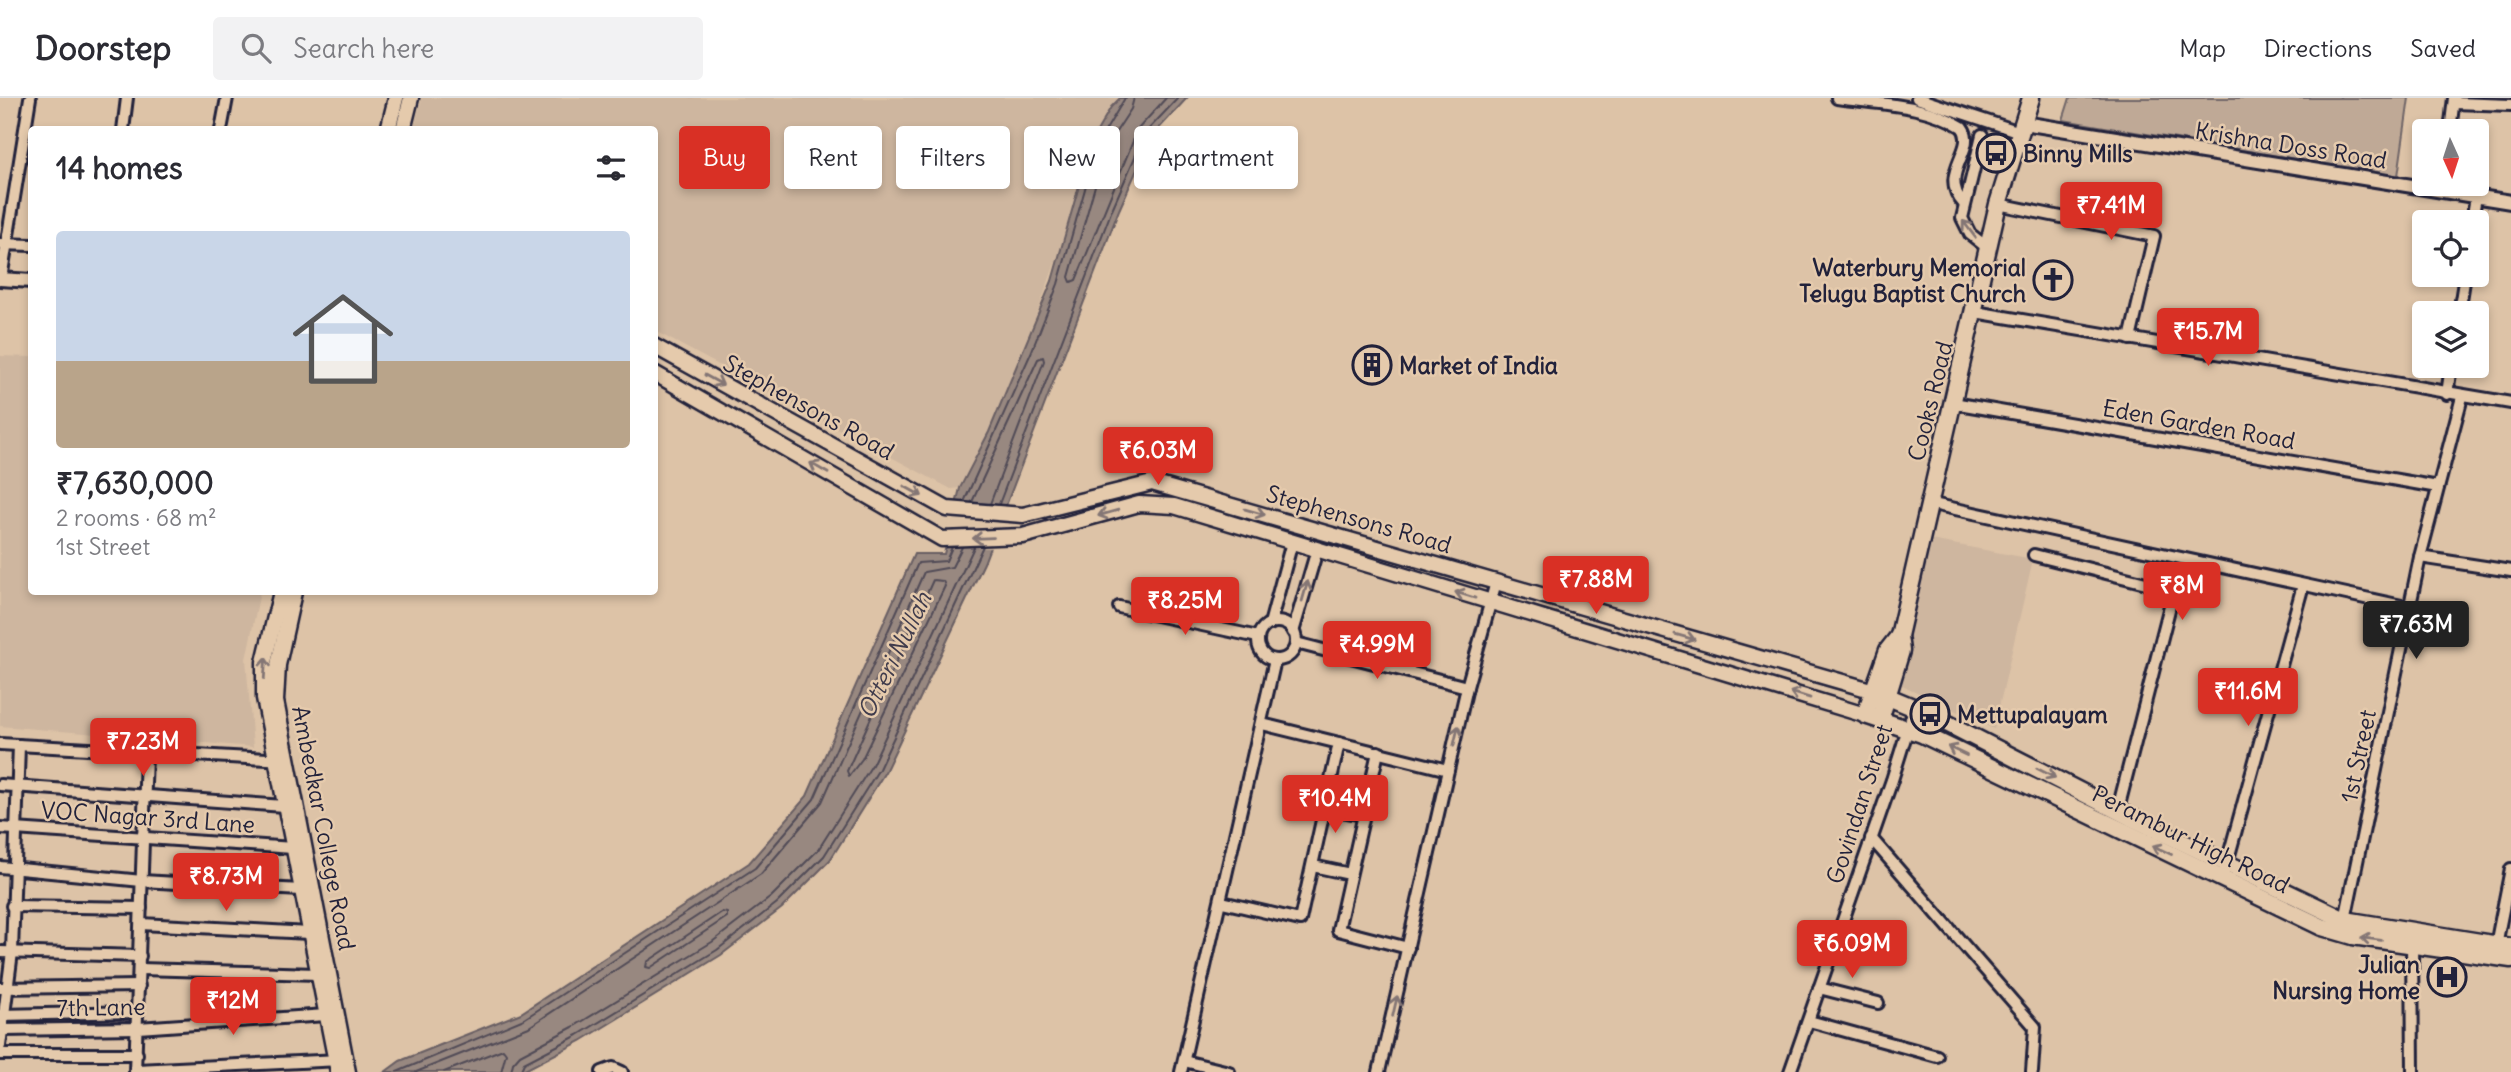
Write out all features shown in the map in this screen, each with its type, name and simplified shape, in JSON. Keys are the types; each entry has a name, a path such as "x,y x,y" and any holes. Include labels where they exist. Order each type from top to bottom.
{"main road":[{"path":"389,126 396,98"},
{"path":"404,126 411,98"},
{"name":"Cooks Road","path":"1873,717 1901,652 1899,636 1998,204 2031,98"},
{"name":"Stephensons Road","path":"658,348 947,509 1023,515 1152,483 1881,694"},
{"name":"Stephensons Road","path":"658,375 942,539 1023,536 1139,504 1174,506 1873,717"},
{"name":"Ambedkar College Road","path":"280,595 264,662 264,698 281,760 342,1066"},
{"name":"Ambedkar College Road","path":"293,595 278,665 276,701 284,806 326,1015 342,1066"},
{"name":"Perambur High Road","path":"1881,694 2118,809 2134,828"},
{"name":"Perambur High Road","path":"1873,717 1907,728 2225,871 2345,920 2412,938 2511,959"},
{"name":"Perambur High Road","path":"2225,871 2322,927 2353,936 2503,946"}],"street":[{"path":"28,281 1,279 3,244 30,98"},
{"path":"123,126 127,98"},
{"path":"222,126 228,98"},
{"path":"1837,98 1937,114 1962,127 1966,139 1952,179 1956,195 1964,204"},
{"path":"1917,98 2022,127"},
{"path":"2451,119 2454,101 2511,105"},
{"name":"Krishna Doss Road","path":"2022,127 2412,183"},
{"path":"1982,135 1964,204 1963,223 1970,234 1989,249"},
{"path":"2474,210 2476,196"},
{"name":"Krishna Doss Road","path":"2476,196 2511,202"},
{"path":"1998,204 2154,236 2130,339"},
{"path":"3,244 28,245"},
{"path":"1975,312 2462,397 2511,403"},
{"path":"2447,394 2449,378"},
{"name":"1st Street","path":"2345,920 2420,557 2462,397"},
{"name":"Eden Garden Road","path":"1952,403 2438,487"},
{"path":"1928,503 2411,608"},
{"path":"1258,637 1270,624 1292,542"},
{"path":"1275,660 1289,655 1317,550"},
{"path":"2035,555 2174,590 2118,809"},
{"path":"2420,557 2511,571"},
{"path":"1379,1072 1467,687 1496,582"},
{"path":"2225,871 2303,585"},
{"path":"1119,607 1258,637"},
{"path":"1270,624 1287,625 1294,637 1467,687"},
{"path":"1258,637 1262,652 1275,660"},
{"path":"1229,1072 1183,1066 1275,660"},
{"name":"Govindan Street","path":"1790,1072 1914,709"},
{"path":"1262,724 1448,770"},
{"path":"1222,902 1300,920 1339,743"},
{"path":"0,744 145,755 281,760"},
{"path":"0,1046 3,1030 6,925 14,868 19,746"},
{"path":"1378,752 1338,930 1408,948"},
{"path":"145,755 136,1071 342,1066"},
{"path":"0,785 284,806"},
{"path":"1325,808 1363,815"},
{"name":"VOC Nagar 3rd Lane","path":"0,828 293,848"},
{"path":"1871,838 2035,1027 2032,1072"},
{"path":"1313,866 1350,874"},
{"path":"0,867 142,881 301,890"},
{"path":"2503,946 2511,869"},
{"path":"8,900 141,908"},
{"path":"141,924 309,933"},
{"path":"2412,938 2413,1072"},
{"path":"6,953 140,956"},
{"path":"140,969 318,974"},
{"path":"4,987 139,986"},
{"path":"1819,988 1878,1003"},
{"path":"2,1015 138,1012"},
{"name":"7th Lane","path":"3,1030 138,1028 326,1015"},
{"path":"1809,1021 1937,1056"},
{"path":"0,1054 137,1054"},
{"path":"602,1072 613,1068 622,1072"}],"shaded area":[{"path":"422,98 1120,98 1111,107 1104,126 1024,126 1024,189 1082,189 1024,350 989,432 960,488 951,489 658,333 658,126 414,126"},
{"path":"2070,98 2409,98 2398,176 2063,120"},
{"path":"0,356 28,357 28,595 259,595 246,659 253,747 0,726"},
{"path":"1931,540 2033,559 1994,729 1898,683"}],"water":[{"name":"Otteri Nullah","path":"1120,98 1187,98 1161,126 1134,126 1134,176 984,563 885,772 830,860 782,908 721,955 581,1041 521,1072 385,1072 400,1061 521,1013 749,863 807,796 914,554 944,554 960,488 989,432 1052,281 1078,189 1120,189 1120,126 1100,126 1111,107"}],"pier":[{"path":"952,502 1010,505 994,548 946,546"}],"place":[{"name":"Binny Mills","path":"1996,153"},
{"name":"Waterbury Memorial Telugu Baptist Church","path":"2053,280"},
{"name":"Market of India","path":"1372,365"},
{"name":"Mettupalayam","path":"1930,714"},
{"name":"Julian Nursing Home","path":"2447,977"}]}
